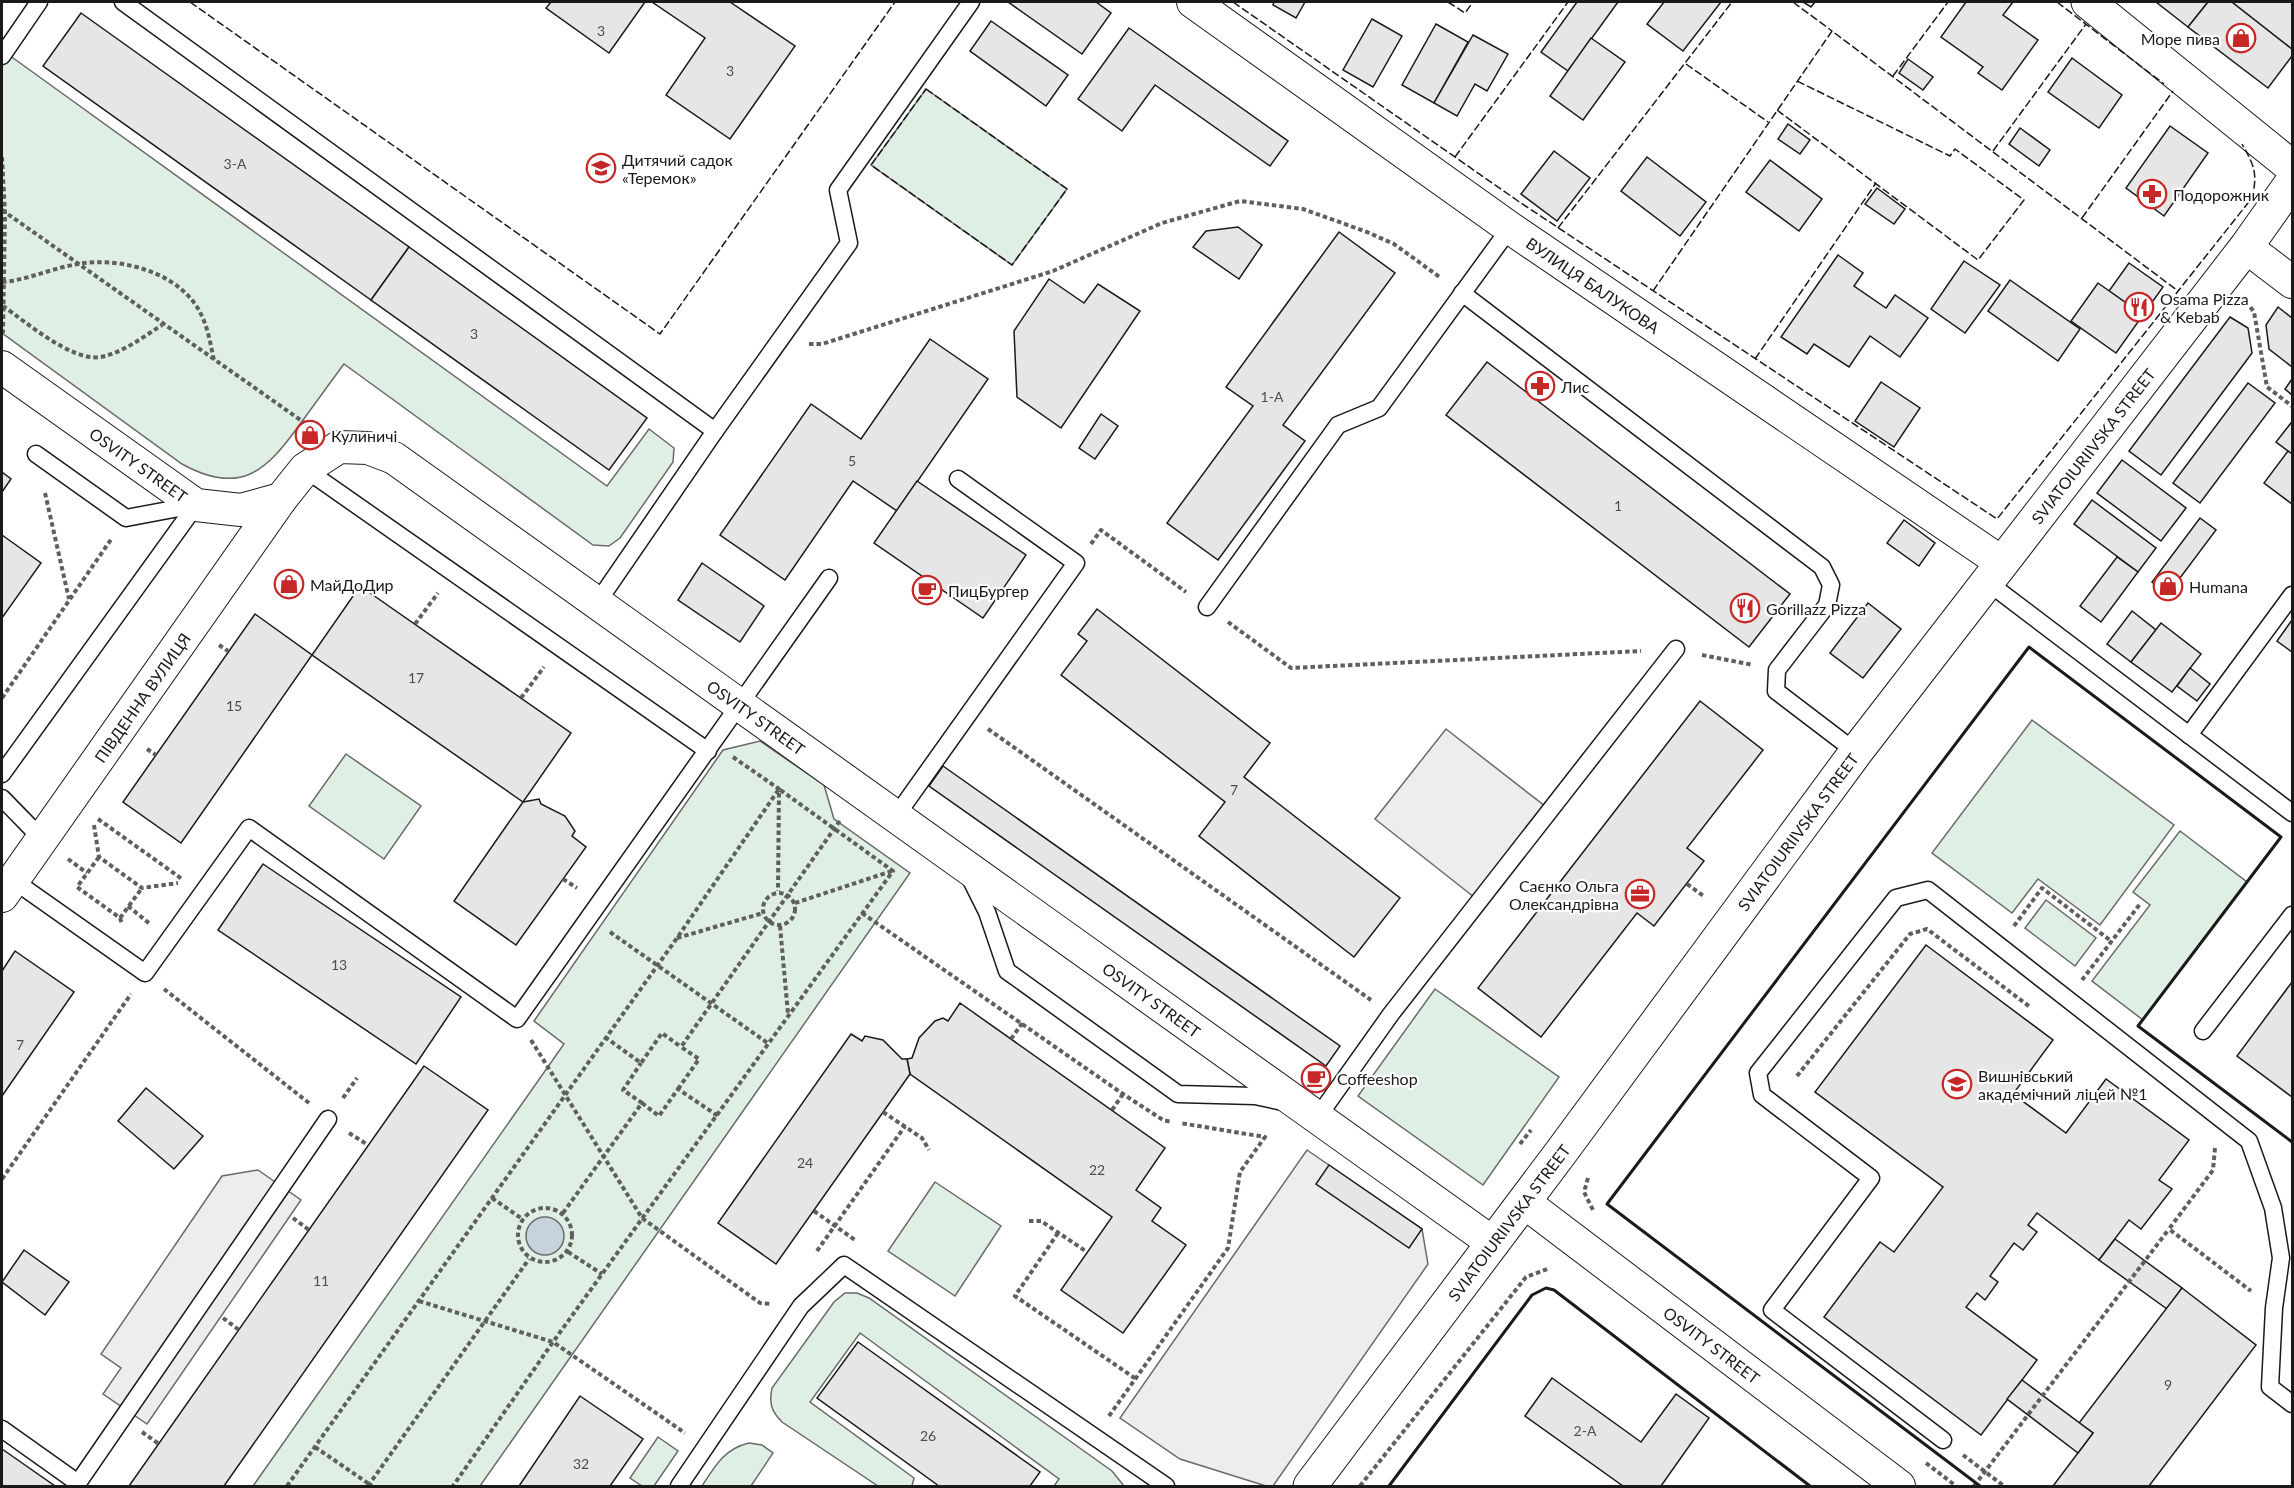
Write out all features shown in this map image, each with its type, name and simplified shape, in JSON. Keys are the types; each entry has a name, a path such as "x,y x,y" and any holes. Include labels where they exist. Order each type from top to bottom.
{"street":[{"name":"ВУЛИЦЯ БАЛУКОВА","path":"1193,2 1993,571"},
{"path":"2088,2 2292,166"},
{"name":"SVIATOIURIIVSKA STREET","path":"1310,1486 1524,1202 1856,752 1993,571 2238,258 2292,182"},
{"path":"2238,258 2292,282"},
{"name":"OSVITY STREET","path":"2,368 196,505 242,510 281,499"},
{"path":"281,499 305,469 339,447"},
{"name":"OSVITY STREET","path":"339,447 368,448 394,458 1493,1243"},
{"name":"ПІВДЕННА ВУЛИЦЯ","path":"7,888 281,499"},
{"name":"OSVITY STREET","path":"1524,1202 1899,1486"}],"lane":[{"path":"2,56 39,2"},
{"path":"123,2 715,431"},
{"path":"597,603 715,431 849,243 838,190 971,2"},
{"path":"1207,607 1338,425 1379,408 1510,228"},
{"path":"1462,293 1822,567 1831,585 1827,605 1777,670 1776,691 1856,752"},
{"path":"36,454 126,518 196,505"},
{"path":"305,469 558,646 711,747"},
{"path":"896,816 1076,563 958,479"},
{"path":"2,774 196,505"},
{"path":"1993,571 2189,735 2292,813"},
{"path":"7,888 145,973 249,828 516,1019 741,706 829,578"},
{"path":"2189,735 2292,595"},
{"path":"963,864 987,912 1007,970 1178,1094 1255,1096 1309,1112 1391,1014 1676,650"},
{"path":"2,798 42,839"},
{"path":"1943,1440 1772,1310 1871,1178 1762,1095 1758,1073 1896,898 1928,890 2249,1142 2273,1208 2281,1258 2274,1308 2270,1387 2292,1404"},
{"path":"2204,1031 2292,915"},
{"path":"2,1429 78,1483 328,1119"},
{"path":"679,1486 801,1306 844,1264 1166,1486"}],"path":[{"path":"2,157 2,368"},
{"path":"776,344 822,344 1053,271 1162,223 1240,201 1303,209 1367,232 1394,244 1462,293"},
{"path":"3,212 339,447"},
{"path":"2238,258 2254,312 2267,387 2292,406"},
{"path":"3,282 77,264 107,261 135,266 169,281 194,303 207,326 214,361"},
{"path":"3,306 69,351 99,357 128,347 162,325"},
{"path":"36,454 69,600"},
{"path":"2,698 126,518"},
{"path":"1076,563 1101,530 1291,668 1676,650 1777,670"},
{"path":"415,624 453,573"},
{"path":"521,698 558,646"},
{"path":"969,716 1391,1014"},
{"path":"711,747 779,789 893,871"},
{"path":"778,891 779,789"},
{"path":"287,1486 677,938 779,789"},
{"path":"681,1047 860,791"},
{"path":"120,918 142,888 185,882 93,816 99,857 142,888"},
{"path":"795,903 893,871"},
{"path":"453,1486 553,1342 893,871"},
{"path":"2010,930 2042,888 2111,941"},
{"path":"778,891 789,894 795,903 793,918 780,926 769,922 763,913 765,899 778,891"},
{"path":"2067,1000 2140,904"},
{"path":"677,938 763,913"},
{"path":"590,917 769,1044"},
{"path":"780,926 789,1015"},
{"path":"1797,1076 1910,934 1927,929 2031,1008"},
{"path":"2,1179 145,973 328,1119"},
{"path":"516,1019 565,1093 642,1218 760,1303 781,1304"},
{"path":"662,1033 699,1059 659,1116 622,1090 641,1063 662,1033"},
{"path":"605,1037 641,1063"},
{"path":"678,1089 718,1116"},
{"path":"562,1213 642,1103"},
{"path":"883,1113 922,1138 930,1150"},
{"path":"815,1255 905,1126"},
{"path":"1517,1148 1531,1130"},
{"path":"1094,1436 1228,1248 1240,1172 1265,1137"},
{"path":"1974,1486 2213,1170 2216,1148 2207,1142"},
{"path":"1590,1170 1584,1192 1593,1210"},
{"path":"492,1198 521,1218"},
{"path":"541,1207 562,1213 573,1231 568,1252 550,1264 529,1259 517,1241 521,1218 541,1207"},
{"path":"814,1211 859,1242"},
{"path":"1029,1221 1041,1221 1087,1252"},
{"path":"2169,1229 2274,1308"},
{"path":"1058,1233 1016,1296 1136,1379"},
{"path":"568,1252 602,1275"},
{"path":"315,1447 370,1486 529,1259"},
{"path":"1360,1486 1526,1277 1550,1268"},
{"path":"419,1301 553,1342 705,1448"},
{"path":"1943,1440 2004,1486"}],"green space":[{"path":"2,50 607,486 649,429 674,448 673,462 620,538 609,546 593,545 344,364 288,441 275,455 250,474 236,478 220,478 182,464 2,333"},
{"path":"926,89 1067,189 1012,265 871,165"},
{"path":"2032,720 2174,825 2100,925 2038,879 2012,913 1932,853"},
{"path":"760,741 824,785 834,819 910,873 480,1486 253,1486 564,1044 534,1021 723,750"},
{"path":"346,754 421,806 384,859 309,806"},
{"path":"2180,831 2247,882 2143,1020 2092,981 2150,905 2133,892"},
{"path":"2046,900 2096,938 2075,966 2025,928"},
{"path":"1435,989 1559,1077 1483,1185 1358,1096"},
{"path":"935,1182 1001,1226 955,1296 888,1251"},
{"path":"845,1293 857,1293 869,1298 1112,1471 1124,1486 1054,1486 1059,1479 860,1333 810,1402 914,1478 912,1486 878,1486 782,1422 772,1406 772,1388 834,1302"},
{"path":"658,1437 678,1451 654,1486 642,1486 630,1478"},
{"path":"749,1443 762,1445 773,1453 751,1486 702,1486 716,1465 727,1454"}],"shaded area":[{"path":"1446,729 1550,810 1479,901 1375,819"},
{"path":"1307,1150 1422,1229 1428,1264 1273,1486 1266,1486 1180,1459 1120,1418"},
{"path":"258,1170 301,1200 147,1424 103,1394 121,1368 101,1354 222,1176"},
{"path":"545,1217 552,1218 558,1223 563,1229 563,1243 558,1249 552,1254 545,1255 538,1254 532,1249 527,1243 526,1236 527,1229 532,1223 538,1218"}],"building":[{"path":"551,2 645,2 609,53 546,8"},
{"path":"652,2 730,2 795,46 730,139 666,95 705,38"},
{"path":"1008,2 1096,2 1111,13 1082,54"},
{"path":"1274,2 1305,2 1296,18 1273,5"},
{"path":"1577,2 1618,2 1568,71 1541,52"},
{"path":"1664,2 1721,2 1683,51 1647,24"},
{"path":"1803,2 1815,2 1811,7"},
{"path":"1966,2 2013,2 2003,15 2038,40 2002,90 1978,73 1983,67 1941,37"},
{"path":"2156,2 2208,2 2188,27"},
{"name":"Море пива","path":"2208,2 2232,2 2292,49 2292,56 2268,88 2188,27"},
{"path":"2232,2 2292,2 2292,49"},
{"path":"81,13 409,247 371,300 43,66"},
{"path":"1372,19 1402,36 1373,87 1343,70"},
{"path":"991,21 1068,75 1046,106 970,51"},
{"path":"1436,24 1468,42 1434,103 1402,85"},
{"path":"1129,28 1288,141 1270,166 1155,85 1122,131 1078,99"},
{"path":"1473,35 1508,54 1487,91 1475,84 1457,116 1434,103"},
{"path":"1591,38 1625,62 1583,120 1550,96"},
{"path":"2072,58 2122,95 2099,128 2048,92"},
{"path":"1908,59 1933,77 1923,90 1899,73"},
{"path":"1788,124 1810,140 1800,154 1778,139"},
{"path":"2170,126 2208,153 2164,216 2126,188"},
{"path":"2020,128 2050,150 2039,166 2009,144"},
{"path":"1554,151 1590,178 1557,221 1521,194"},
{"path":"1647,157 1706,202 1680,236 1621,191"},
{"path":"1770,160 1822,199 1799,231 1746,192"},
{"path":"1877,188 1905,209 1894,224 1865,204"},
{"path":"1238,227 1262,245 1239,279 1193,247 1206,231"},
{"path":"1339,232 1395,273 1283,425 1305,441 1218,560 1167,523 1253,406 1226,387"},
{"path":"409,247 647,418 609,470 371,300"},
{"path":"1838,255 1863,273 1854,286 1886,308 1895,295 1928,318 1900,357 1870,336 1849,367 1814,344 1807,354 1781,337"},
{"path":"1964,261 2000,285 1965,333 1931,309"},
{"path":"2129,263 2163,287 2143,315 2109,291"},
{"path":"1049,279 1084,303 1098,284 1140,311 1061,428 1017,397 1014,331"},
{"path":"2010,280 2080,329 2058,361 1988,311"},
{"path":"2098,283 2143,315 2116,353 2071,321"},
{"path":"2278,307 2292,318 2292,367 2269,349 2266,325"},
{"path":"2230,317 2248,328 2252,353 2161,475 2129,451"},
{"path":"930,339 988,379 897,511 853,481 785,580 720,535 811,404 861,439"},
{"path":"1487,362 1790,594 1749,647 1446,415"},
{"path":"2292,379 2292,395 2285,389"},
{"path":"1881,382 1920,408 1894,447 1855,421"},
{"path":"2248,383 2275,403 2200,503 2173,483"},
{"path":"1101,414 1118,426 1095,459 1079,448"},
{"path":"2292,424 2292,454 2276,442"},
{"path":"2288,451 2292,454 2292,504 2264,483"},
{"path":"2122,460 2186,508 2161,541 2097,493"},
{"path":"2,472 11,479 2,492"},
{"path":"917,481 1026,555 983,618 874,543"},
{"path":"2092,500 2156,548 2138,572 2074,524"},
{"path":"2200,518 2216,530 2168,594 2152,582"},
{"path":"1904,520 1935,543 1919,566 1887,543"},
{"path":"2,535 41,563 2,618"},
{"path":"2117,557 2138,572 2101,622 2080,606"},
{"path":"702,563 764,606 740,642 678,600"},
{"path":"360,586 571,733 523,802 312,655"},
{"path":"1868,603 1901,629 1863,678 1830,653"},
{"path":"1097,609 1270,743 1244,777 1400,898 1354,957 1199,836 1225,802 1061,675 1087,641 1078,634"},
{"path":"2132,611 2156,630 2131,662 2107,644"},
{"path":"255,614 312,655 181,843 123,802"},
{"path":"2292,620 2292,652 2277,641"},
{"path":"2161,623 2201,654 2172,692 2131,662"},
{"path":"2190,668 2210,684 2197,701 2177,686"},
{"path":"1700,701 1763,750 1687,848 1704,861 1654,926 1637,913 1541,1037 1478,988"},
{"path":"943,766 1340,1046 1326,1066 929,786"},
{"path":"539,799 541,804 565,816 575,831 572,836 586,847 516,945 454,901 523,802"},
{"path":"263,864 461,997 416,1064 218,930"},
{"path":"1926,945 2053,1040 2013,1094 2066,1133 2106,1079 2189,1140 2159,1180 2172,1189 2141,1229 2129,1220 2099,1260 2037,1213 2028,1225 2037,1232 2023,1250 2014,1243 1990,1276 1998,1282 1985,1300 1977,1293 1966,1307 2037,1360 1981,1435 1824,1317 1880,1242 1894,1252 1943,1187 1815,1092"},
{"path":"15,951 74,992 2,1096 2,971"},
{"path":"2292,982 2292,1097 2237,1056"},
{"path":"960,1003 1165,1148 1136,1190 1161,1208 1152,1221 1186,1245 1123,1333 1061,1290 1112,1217 910,1074 907,1059 912,1058 919,1038 935,1021 943,1018 948,1021"},
{"path":"851,1034 862,1041 865,1036 883,1040 902,1059 907,1059 910,1074 776,1264 718,1223"},
{"path":"424,1066 488,1110 224,1486 129,1486"},
{"path":"146,1088 203,1136 174,1169 118,1121"},
{"path":"1329,1165 1422,1229 1409,1248 1316,1184"},
{"path":"2115,1239 2182,1288 2167,1309 2099,1260"},
{"path":"24,1250 69,1282 45,1315 2,1282"},
{"path":"2182,1288 2256,1345 2149,1486 2053,1486 2093,1433 2079,1423"},
{"path":"858,1342 1040,1472 1030,1486 939,1486 817,1398"},
{"path":"1552,1378 1641,1442 1676,1394 1709,1418 1661,1486 1623,1486 1525,1416"},
{"path":"2022,1380 2093,1433 2078,1453 2007,1399"},
{"path":"580,1396 643,1439 610,1486 519,1486"},
{"path":"2,1449 55,1486 2,1486"}],"fence":[{"path":"190,2 660,334 895,2"},
{"path":"1233,2 1518,201 1997,519 2252,198 2255,175 2242,144"},
{"path":"1448,2 1465,13 1473,2"},
{"path":"1455,157 1568,2"},
{"path":"1558,228 1732,2"},
{"path":"1793,2 1832,31"},
{"path":"1893,76 1948,2"},
{"path":"2057,2 2164,84"},
{"path":"1993,151 2086,24"},
{"path":"1653,291 1832,31 2178,291"},
{"path":"1686,64 1768,122"},
{"path":"1777,110 1978,260 2024,200 1955,149 1950,156 1797,81"},
{"path":"926,89 1067,189 1012,265 871,165 926,89"},
{"path":"2082,218 2173,91"},
{"path":"1755,359 1876,183"}],"wall":[{"path":"1980,1486 1607,1204 2029,647 2281,837 2138,1026 2292,1142"},
{"path":"1389,1486 1532,1295 1546,1288 1554,1290 1810,1486"}],"place":[{"name":"Море пива","path":"2241,38"},
{"name":"Дитячий садок «Теремок»","path":"601,168"},
{"name":"Подорожник","path":"2152,194"},
{"name":"Osama Pizza & Kebab","path":"2139,307"},
{"name":"Лис","path":"1540,386"},
{"name":"Кулиничі","path":"310,435"},
{"name":"МайДоДир","path":"289,584"},
{"name":"Humana","path":"2168,586"},
{"name":"ПицБургер","path":"927,590"},
{"name":"Gorillazz Pizza","path":"1745,608"},
{"name":"Саєнко Ольга Олександрівна","path":"1640,894"},
{"name":"Coffeeshop","path":"1316,1078"},
{"name":"Вишнівський академічний ліцей №1","path":"1957,1084"}]}
